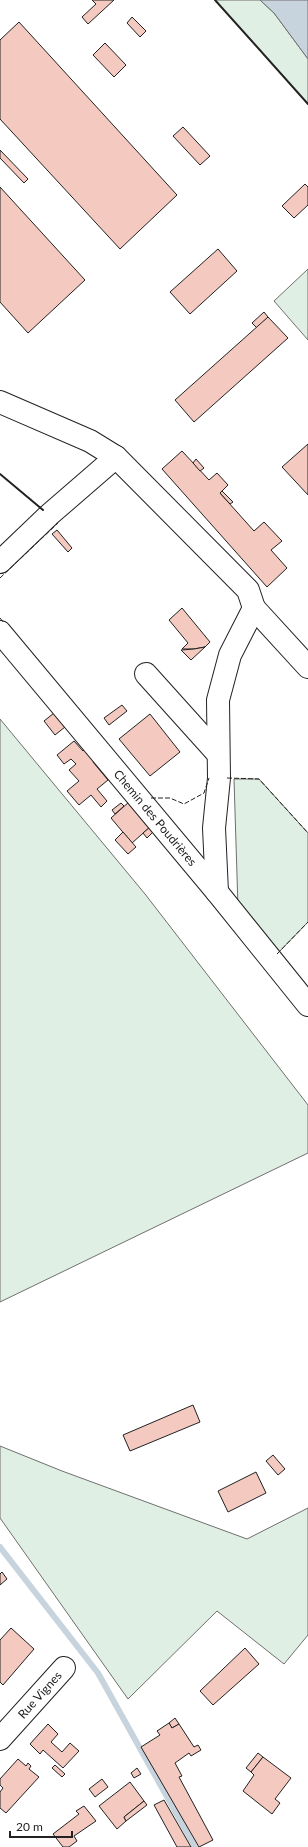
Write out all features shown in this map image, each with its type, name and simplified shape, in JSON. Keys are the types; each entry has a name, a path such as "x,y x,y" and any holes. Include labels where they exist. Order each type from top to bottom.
{"street":[{"path":"0,402 90,441 116,457 248,590 254,608 308,667"},
{"path":"0,562 116,457"},
{"path":"217,892 214,828 219,778 218,700 230,655 254,608"},
{"name":"Chemin des Poudrières","path":"0,632 217,892 308,1005"},
{"path":"146,674 218,754"},
{"name":"Rue Vignes","path":"0,1739 64,1668"}],"green space":[{"path":"215,0 260,0 274,13 308,59 308,104"},
{"path":"308,269 308,340 274,301"},
{"path":"0,719 145,894 308,1105 308,1153 0,1302"},
{"path":"234,779 259,779 308,833 308,922 276,955 238,908"},
{"path":"0,1446 62,1471 247,1539 308,1508 308,1635 284,1664 217,1611 128,1699 0,1518"}],"shaded area":[{"path":"260,0 308,0 308,59 274,13"}],"building":[{"path":"92,0 114,0 88,24 82,17 96,4"},
{"path":"132,17 146,31 140,37 127,23"},
{"path":"19,22 177,195 120,249 0,119 0,40"},
{"path":"105,43 126,65 114,77 93,55"},
{"path":"183,127 210,156 200,165 173,136"},
{"path":"0,150 28,179 24,183 0,158"},
{"path":"305,184 308,187 308,205 294,218 282,206"},
{"path":"0,187 85,280 28,333 0,302"},
{"path":"218,249 237,271 190,314 170,292"},
{"path":"264,312 268,317 257,328 252,323"},
{"path":"268,317 288,338 194,422 175,400"},
{"path":"308,444 308,495 282,467"},
{"path":"182,451 209,480 217,473 228,485 220,493 254,531 264,522 282,541 271,550 287,568 267,587 162,469"},
{"path":"196,459 204,468 200,471 193,463"},
{"path":"222,491 233,502 230,504 220,493"},
{"path":"57,530 72,548 68,552 52,534"},
{"path":"182,608 210,642 205,647 182,649 188,643 169,620"},
{"path":"205,647 191,660 181,650 194,649"},
{"path":"122,705 127,711 109,725 104,718"},
{"path":"54,713 65,727 55,735 44,721"},
{"path":"150,714 180,752 150,776 119,739"},
{"path":"74,741 83,751 85,749 95,760 93,762 108,780 97,789 107,801 101,807 91,795 79,805 67,791 79,781 69,770 76,764 71,759 64,764 57,755"},
{"path":"129,802 150,827 132,843 111,818"},
{"path":"121,803 124,806 115,814 112,810"},
{"path":"150,827 154,831 147,838 143,833"},
{"path":"123,832 136,847 128,854 115,840"},
{"path":"193,1405 200,1422 130,1451 123,1435"},
{"path":"273,1455 285,1469 278,1475 266,1461"},
{"path":"256,1472 266,1493 228,1512 218,1491"},
{"path":"2,1572 7,1579 0,1585 0,1574"},
{"path":"11,1628 34,1649 3,1685 0,1682 0,1640"},
{"path":"245,1648 259,1664 213,1705 200,1691"},
{"path":"175,1718 179,1724 172,1728 169,1723"},
{"path":"169,1723 172,1728 179,1724 194,1747 198,1745 201,1750 191,1756 189,1753 175,1763 182,1776 179,1777 213,1840 199,1847 141,1747 160,1735 157,1731"},
{"path":"48,1724 58,1734 51,1742 62,1752 70,1743 79,1751 63,1768 43,1750 40,1754 30,1744"},
{"path":"258,1753 263,1757 251,1772 246,1768"},
{"path":"263,1757 291,1778 275,1799 280,1803 272,1814 243,1791 254,1775 251,1772"},
{"path":"18,1759 26,1766 28,1763 31,1766 29,1769 39,1777 6,1813 0,1808 0,1792 3,1788 0,1785 0,1779"},
{"path":"55,1765 65,1774 62,1777 52,1768"},
{"path":"137,1768 141,1774 134,1778 131,1773"},
{"path":"102,1779 108,1787 95,1797 89,1789"},
{"path":"130,1782 144,1801 124,1817 126,1821 117,1829 99,1806"},
{"path":"164,1800 191,1847 177,1847 154,1805"},
{"path":"144,1801 147,1805 126,1821 124,1817"},
{"path":"84,1806 96,1821 74,1836 77,1841 69,1847 63,1847 53,1834 79,1814 76,1811"}],"waterway":[{"path":"0,1547 98,1673 195,1847"}],"fence":[{"path":"0,578 58,523"},
{"path":"0,618 4,623"},
{"path":"151,798 170,798 184,804 204,793 209,778"},
{"path":"227,778 259,779 308,833"},
{"path":"277,954 308,922"}],"wall":[{"path":"215,0 308,104"},
{"path":"0,474 43,510"}]}
